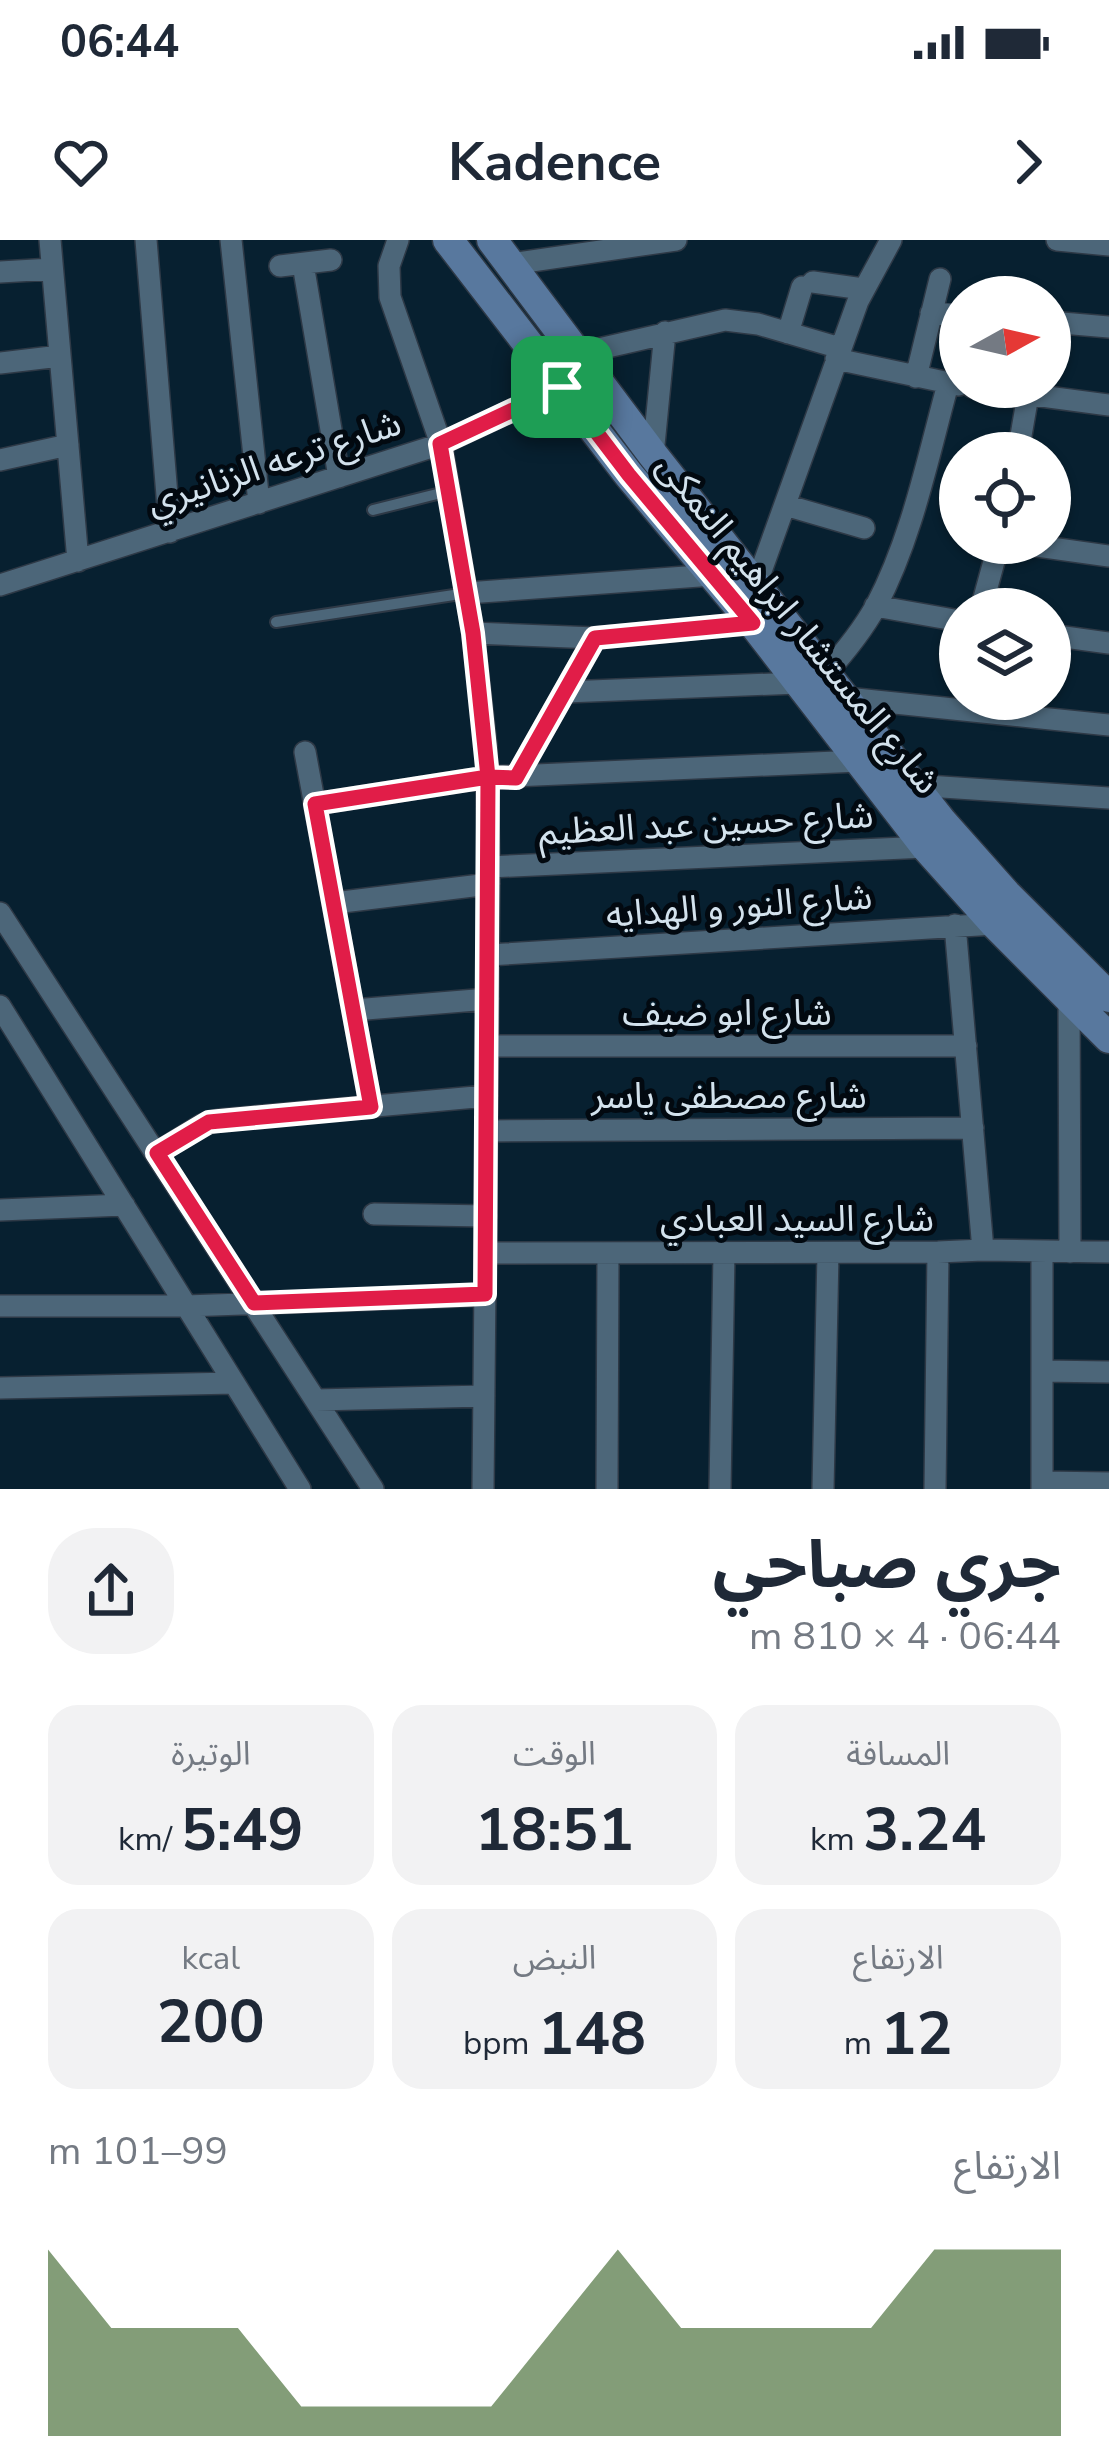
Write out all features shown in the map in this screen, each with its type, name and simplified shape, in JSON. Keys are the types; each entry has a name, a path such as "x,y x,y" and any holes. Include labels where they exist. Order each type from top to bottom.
{"main road":[{"name":"شارع المستشار ابراهيم النمكى","path":"448,240 562,387 756,585 859,761 926,847 1109,1038"},
{"name":"شارع المستشار ابراهيم النمكى","path":"501,252 578,354 641,465 713,575 753,623 812,678 846,698 984,870 1108,995"}],"street":[{"path":"50,240 78,561"},
{"path":"146,240 170,532"},
{"path":"231,240 259,503"},
{"path":"398,240 389,266 390,297 440,444 473,633 488,777 483,1489"},
{"path":"501,252 676,240"},
{"path":"756,585 862,289 891,240"},
{"path":"1057,240 1109,245"},
{"path":"331,260 292,265 339,477"},
{"path":"0,272 52,269"},
{"path":"916,377 939,283"},
{"path":"788,333 808,285 862,289"},
{"path":"931,313 939,314"},
{"path":"578,354 724,320 741,321 939,382"},
{"path":"1071,324 1109,327"},
{"path":"641,465 665,332"},
{"path":"0,363 60,356"},
{"name":"شارع ترعه الزنانيري","path":"0,585 440,444 562,387"},
{"path":"1071,400 1109,406"},
{"path":"565,692 812,678 847,650 875,606 946,408"},
{"path":"0,460 68,445"},
{"path":"785,505 864,528"},
{"path":"1071,551 1109,556"},
{"path":"467,593 713,575"},
{"path":"875,606 939,617"},
{"path":"473,633 595,638 753,623"},
{"path":"516,778 595,638"},
{"path":"1071,638 1109,643"},
{"path":"846,698 1109,725"},
{"path":"305,752 371,1107"},
{"path":"315,804 488,777 859,761"},
{"path":"912,784 1109,798"},
{"name":"شارع حسين عبد العظيم","path":"334,903 489,875 926,847"},
{"path":"0,913 373,1489"},
{"name":"شارع النور و الهدايه","path":"488,955 995,924"},
{"path":"955,925 983,1250"},
{"path":"1069,997 1070,1252"},
{"path":"354,1010 488,999"},
{"path":"0,1006 300,1489"},
{"name":"شارع ابو ضيف","path":"488,1046 966,1046"},
{"path":"157,1153 209,1122 487,1096"},
{"name":"شارع مصطفى ياسر","path":"487,1130 973,1128"},
{"path":"0,1210 124,1205"},
{"path":"374,1214 486,1216"},
{"path":"720,1489 724,1252"},
{"path":"823,1489 828,1252"},
{"path":"935,1489 938,1252"},
{"path":"1042,1252 1042,1485 1109,1483"},
{"name":"شارع السيد العبادي","path":"485,1253 1109,1252"},
{"path":"608,1253 608,1489"},
{"path":"0,1306 187,1306 485,1294"},
{"path":"1042,1371 1109,1372"},
{"path":"0,1388 234,1383"},
{"path":"316,1400 484,1396"}],"lane":[{"path":"373,510 449,491"},
{"path":"276,622 467,593"}],"route":[{"path":"562,387 440,444 473,633 488,777 485,1294 254,1303 157,1153 209,1122 371,1107 315,804 488,777 516,778 595,638 753,623 562,387"}]}
